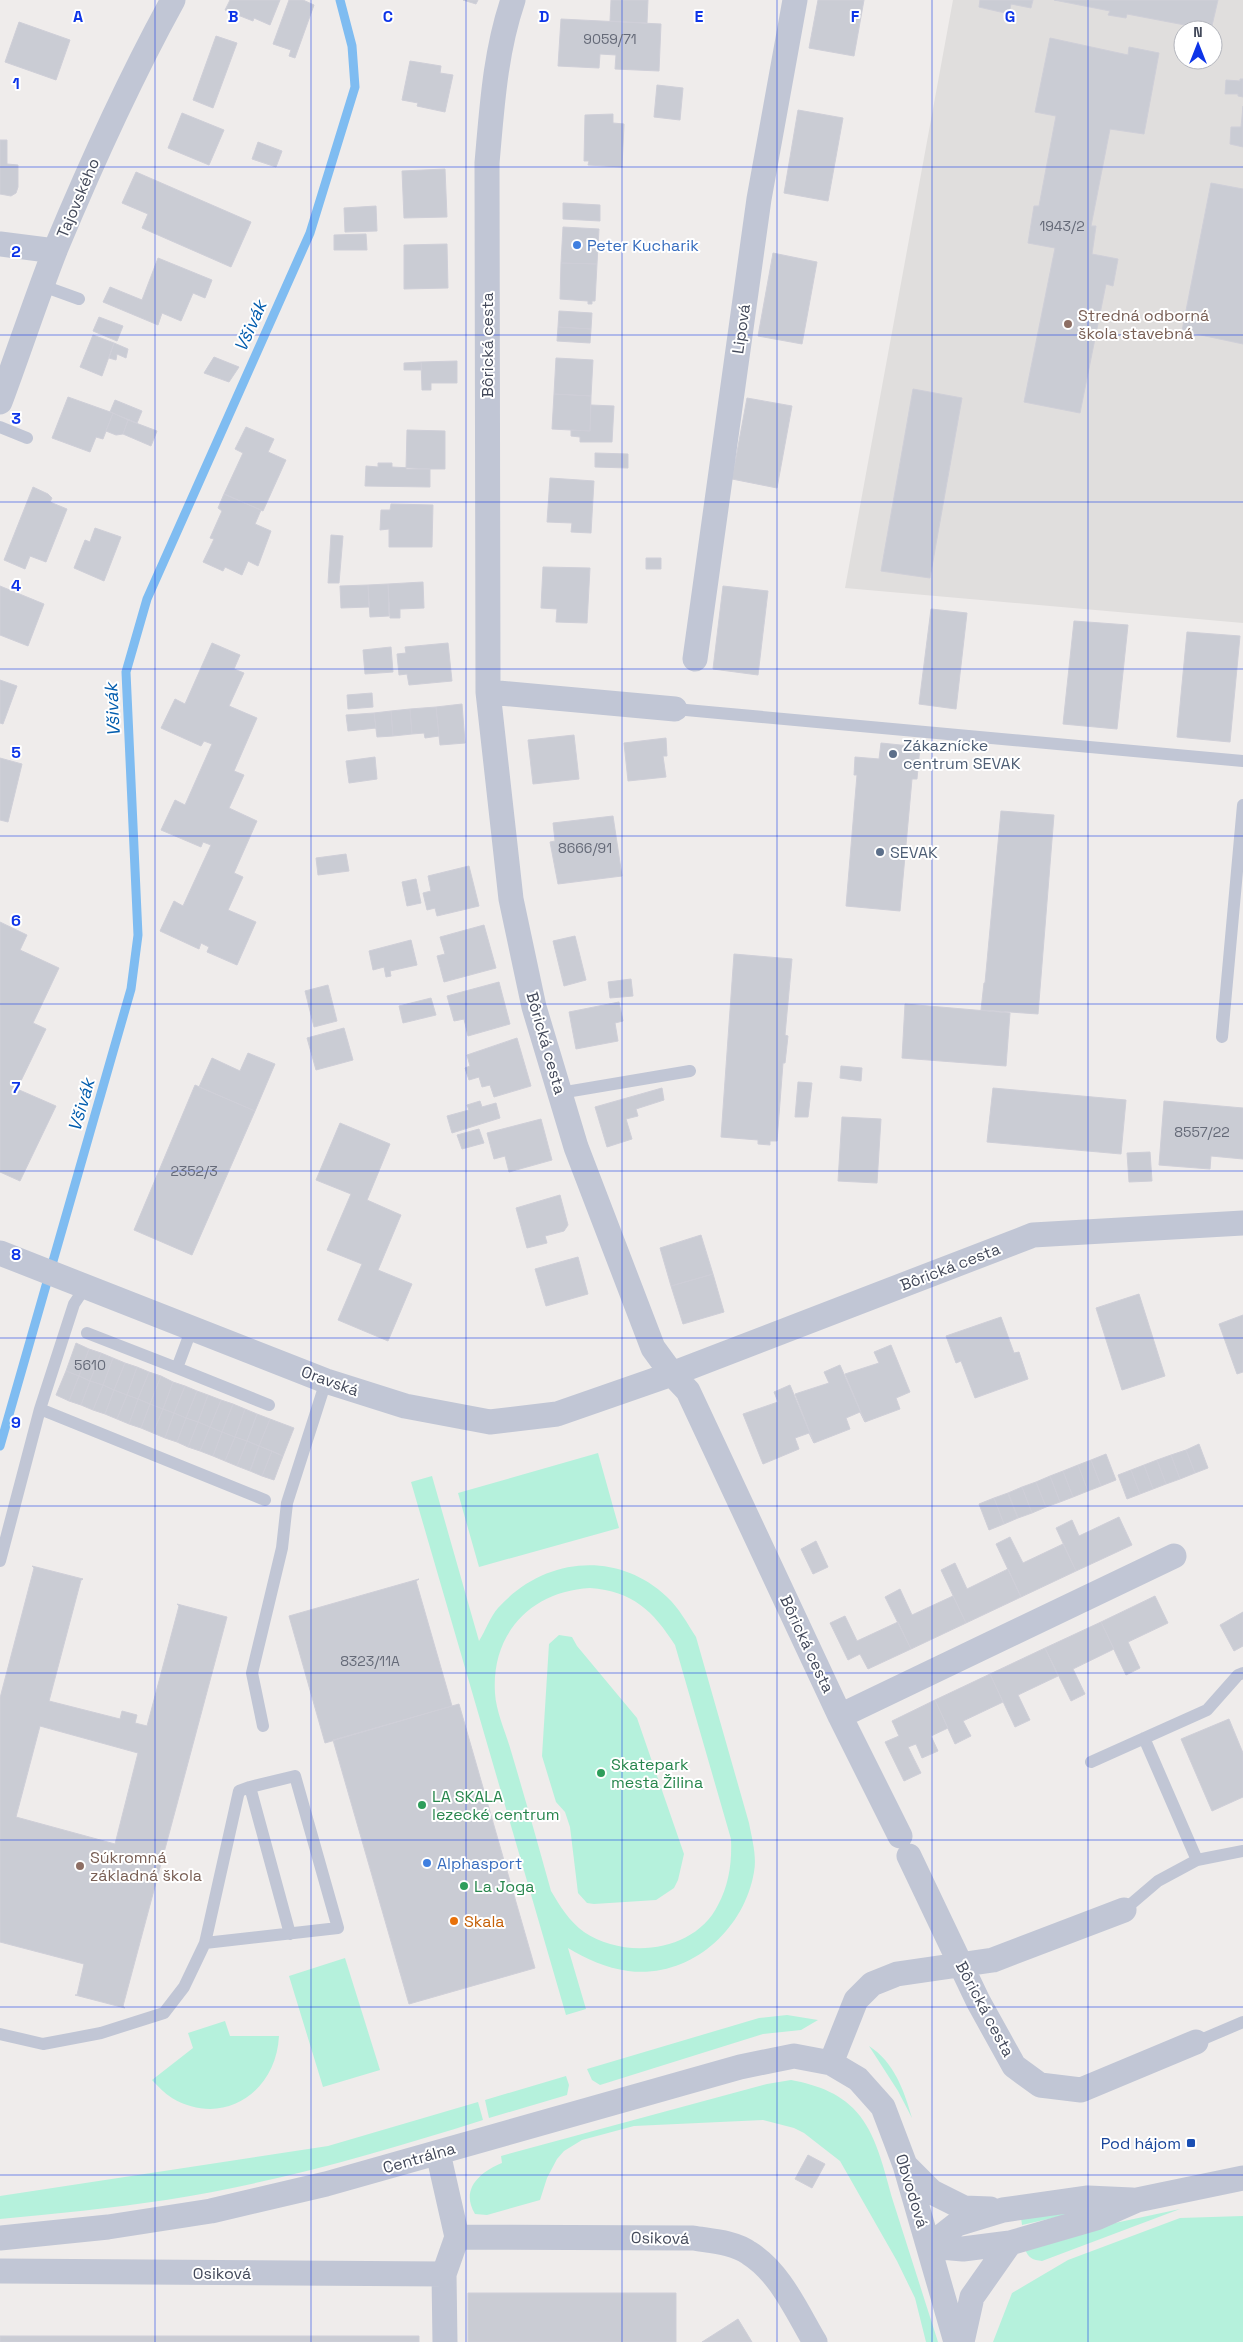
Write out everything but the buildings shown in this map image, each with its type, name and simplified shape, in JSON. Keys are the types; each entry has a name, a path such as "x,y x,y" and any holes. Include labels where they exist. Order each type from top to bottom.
{"street":[{"name":"Tajovského","path":"0,402 56,251 103,141 173,0"},
{"name":"Bôrická cesta","path":"513,0 503,30 494,81 487,163 488,692 511,899 534,1007 576,1146 653,1348 672,1374 688,1391 840,1716 978,2002 1014,2066 1040,2085 1082,2090 1196,2042"},
{"name":"Lipová","path":"695,659 759,199 795,0"},
{"path":"0,244 56,251"},
{"path":"488,692 675,709"},
{"name":"Bôrická cesta","path":"672,1374 1034,1236 1243,1222"},
{"name":"Oravská","path":"11,1257 326,1381 405,1406 490,1422 557,1414 672,1374"},
{"path":"840,1716 1174,1556"},
{"path":"832,2063 856,2000 872,1984 897,1974 993,1960 1124,1910"},
{"name":"Centrálna","path":"0,2238 108,2227 211,2211 326,2184 740,2067 794,2056 832,2063"},
{"name":"Obvodová","path":"832,2063 858,2079 883,2107 905,2165 956,2342"},
{"path":"438,2153 457,2238 444,2274 445,2342"},
{"path":"905,2165 932,2192 964,2208 1003,2210"},
{"path":"929,2246 963,2249 1010,2243 1096,2218 1137,2200 1243,2178"},
{"path":"929,2246 957,2224 1003,2210 1088,2198 1137,2200"},
{"name":"Osiková","path":"457,2238 693,2238 719,2242 748,2252 767,2268 815,2342"},
{"path":"962,2342 972,2297 1010,2243"},
{"name":"Osiková","path":"0,2271 444,2274"}],"lane":[{"path":"43,286 79,299"},
{"path":"0,427 27,438"},
{"path":"675,709 1243,761"},
{"path":"1222,1037 1243,805"},
{"path":"560,1093 690,1071"},
{"path":"0,1561 40,1409 74,1304 86,1286"},
{"path":"177,1368 192,1328"},
{"path":"87,1332 269,1405"},
{"path":"263,1726 252,1673 282,1548 287,1503 326,1381"},
{"path":"40,1409 265,1500"},
{"path":"1091,1762 1207,1710 1238,1675 1243,1673"},
{"path":"1144,1738 1197,1860"},
{"path":"0,2034 43,2044 101,2033 164,2013 184,1987 204,1944 239,1791 295,1776 338,1928 204,1944"},
{"path":"250,1787 290,1934"},
{"path":"1124,1910 1158,1881 1197,1860 1243,1851"},
{"path":"1196,2042 1243,2022"}],"shaded area":[{"name":"Stredná odborná škola stavebná","path":"953,0 1243,0 1243,623 845,588"}],"green space":[{"path":"598,1453 619,1528 479,1567 458,1493"},
{"path":"432,1476 479,1641 495,1612 516,1591 536,1578 558,1570 580,1566 603,1566 625,1571 647,1582 671,1601 696,1637 749,1823 755,1860 748,1894 739,1913 726,1931 710,1947 692,1959 672,1967 651,1971 620,1970 596,1963 568,1948 586,2009 566,2015 411,1482","holes":["590,1588 605,1590 630,1598 640,1605 658,1622 675,1645 731,1839 731,1856 727,1881 718,1905 707,1921 693,1933 676,1942 658,1947 638,1948 619,1946 601,1941 579,1928 561,1908 551,1891 496,1700 496,1671 500,1652 508,1634 519,1619 533,1607 550,1597 569,1591"]},
{"name":"Skatepark mesta Žilina","path":"559,1635 572,1637 577,1646 637,1718 684,1854 678,1880 674,1888 656,1900 594,1904 587,1903 578,1893 570,1827 565,1812 556,1802 542,1756 549,1644"},
{"path":"345,1958 380,2070 323,2087 289,1976"},
{"path":"787,2015 818,2020 801,2030 763,2034 600,2085 592,2080 587,2069 759,2018"},
{"path":"225,2021 230,2036 279,2036 276,2056 268,2074 257,2089 244,2100 227,2107 210,2109 191,2106 172,2098 152,2080 193,2048 188,2033"},
{"path":"869,2046 885,2060 897,2077 912,2118 898,2091"},
{"path":"566,2076 569,2085 567,2095 489,2118 485,2100"},
{"path":"791,2080 820,2088 838,2096 860,2116 872,2135 938,2342 926,2342 915,2298 897,2261 840,2161 804,2133 794,2128 763,2120 634,2126 582,2140 564,2151 557,2159 547,2178 540,2200 487,2215 475,2214 471,2205 471,2189 475,2182 486,2171 502,2163 501,2156 767,2084"},
{"path":"478,2102 483,2120 405,2144 286,2176 166,2200 0,2219 0,2196 328,2146"},
{"path":"1180,2209 1042,2261 1031,2258 1025,2249 1064,2234"},
{"path":"1079,2212 1022,2225 1021,2218"},
{"path":"1243,2216 1243,2342 993,2342 1012,2293 1068,2260 1180,2218"}],"waterway":[{"name":"Všivák","path":"0,1446 131,989 138,935 126,672 147,599 310,233 355,87 352,46 340,0"}],"place":[{"name":"Peter Kucharik","path":"577,245"},
{"name":"Stredná odborná škola stavebná","path":"1068,324"},
{"name":"Zákaznícke centrum SEVAK","path":"893,754"},
{"name":"SEVAK","path":"880,852"},
{"name":"Skatepark mesta Žilina","path":"601,1773"},
{"name":"LA SKALA lezecké centrum","path":"422,1805"},
{"name":"Alphasport","path":"427,1863"},
{"name":"Súkromná základná škola","path":"80,1866"},
{"name":"La Joga","path":"464,1886"},
{"name":"Skala","path":"454,1921"},
{"name":"Pod hájom","path":"1191,2143"}]}
